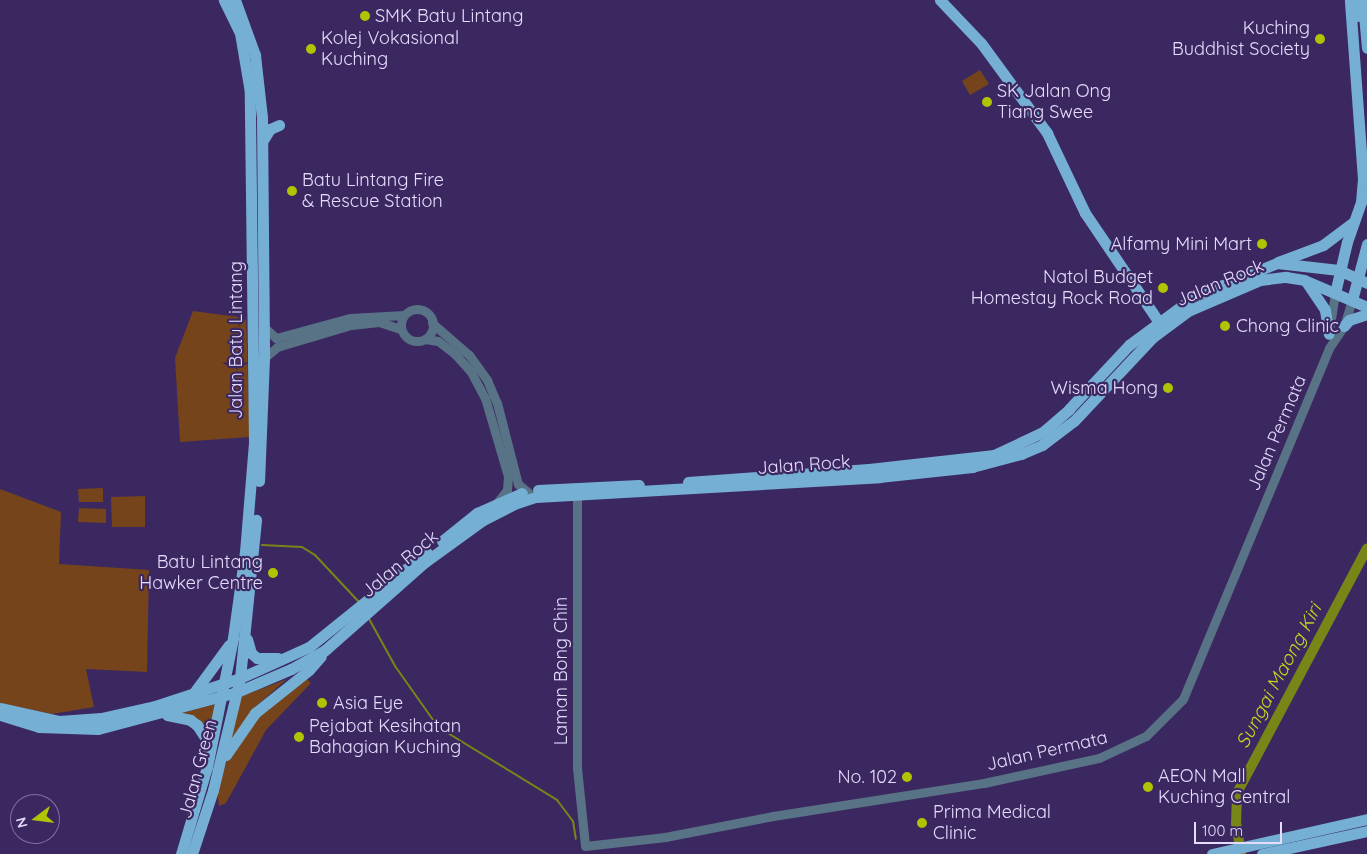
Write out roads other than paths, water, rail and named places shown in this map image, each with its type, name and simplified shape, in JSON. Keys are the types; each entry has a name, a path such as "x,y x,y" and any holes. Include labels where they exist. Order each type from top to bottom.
{"main road":[{"name":"Jalan Batu Lintang","path":"224,0 240,33 257,141 264,358 261,465 240,678"},
{"name":"Jalan Batu Lintang","path":"224,683 246,552 254,442 257,141 260,120 255,55 235,0"},
{"path":"940,0 981,43 1047,133 1082,208 1158,321"},
{"path":"1335,293 1339,270 1361,202 1364,167 1350,0"},
{"path":"1354,60 1358,48 1357,4 1363,0 1367,48"},
{"path":"250,92 260,120"},
{"path":"257,141 270,129 279,124"},
{"path":"1277,263 1323,245 1354,221"},
{"path":"1352,300 1362,280 1367,244"},
{"name":"Jalan Rock","path":"0,715 39,727 71,730 124,724 222,698 237,692 306,662 324,651 366,610 477,513 496,503 528,492 869,469 994,455 1042,432 1069,409 1128,345 1158,321 1195,296 1277,263 1339,270 1362,280"},
{"name":"Jalan Rock","path":"0,708 41,719 83,720 139,710 240,678 296,655 321,639 353,610 366,610 425,562 482,520 514,504 536,497 786,484 993,463 1042,445 1063,430 1090,407 1153,337 1188,311 1260,280 1286,277 1304,280 1367,307"},
{"path":"1304,280 1325,310 1329,334"},
{"path":"1344,326 1349,320 1367,314"},
{"path":"246,625 248,647 257,658 296,655"},
{"path":"194,694 233,638"},
{"path":"213,790 227,752 244,726 255,713 310,670 324,651"},
{"name":"Jalan Green","path":"192,854 213,790 240,678"},
{"name":"Jalan Green","path":"181,854 207,767 224,683"},
{"path":"160,714 176,715 197,725 206,739 207,767"},
{"path":"1263,850 1367,820"},
{"path":"1215,854 1263,850 1367,831"}],"street":[{"path":"1329,348 1329,334 1335,293"},
{"path":"1329,348 1344,326 1352,300"},
{"path":"263,326 276,338 350,318 404,315 418,309 428,314 432,323 432,332 425,339"},
{"path":"401,329 404,315"},
{"path":"264,358 277,347 351,325 380,322 401,329 413,341 425,339 438,341 454,353 471,372 485,398 508,476 507,490 496,503"},
{"path":"432,323 464,350 487,380 497,403 518,484 528,492"},
{"name":"Jalan Permata","path":"585,846 665,837 772,816 984,783 1099,758 1146,736 1183,699 1329,348"},
{"name":"Laman Bong Chin","path":"578,495 577,768 585,846"}],"waterway":[{"path":"262,545 302,547 315,555 359,602"},
{"name":"Sungai Maong Kiri","path":"1241,854 1236,824 1237,793 1367,548"},
{"path":"368,617 395,666 438,727 557,800 573,821 576,839"}],"place":[{"name":"SMK Batu Lintang","path":"365,16"},
{"name":"Kuching Buddhist Society","path":"1320,39"},
{"name":"Kolej Vokasional Kuching","path":"311,49"},
{"name":"SK Jalan Ong Tiang Swee","path":"987,102"},
{"name":"Batu Lintang Fire & Rescue Station","path":"292,191"},
{"name":"Alfamy Mini Mart","path":"1262,244"},
{"name":"Natol Budget Homestay Rock Road","path":"1163,288"},
{"name":"Chong Clinic","path":"1225,326"},
{"name":"Wisma Hong","path":"1168,388"},
{"name":"Batu Lintang Hawker Centre","path":"273,573"},
{"name":"Asia Eye","path":"322,703"},
{"name":"Pejabat Kesihatan Bahagian Kuching","path":"299,737"},
{"name":"No. 102","path":"907,777"},
{"name":"AEON Mall Kuching Central","path":"1148,787"},
{"name":"Prima Medical Clinic","path":"922,823"}]}
